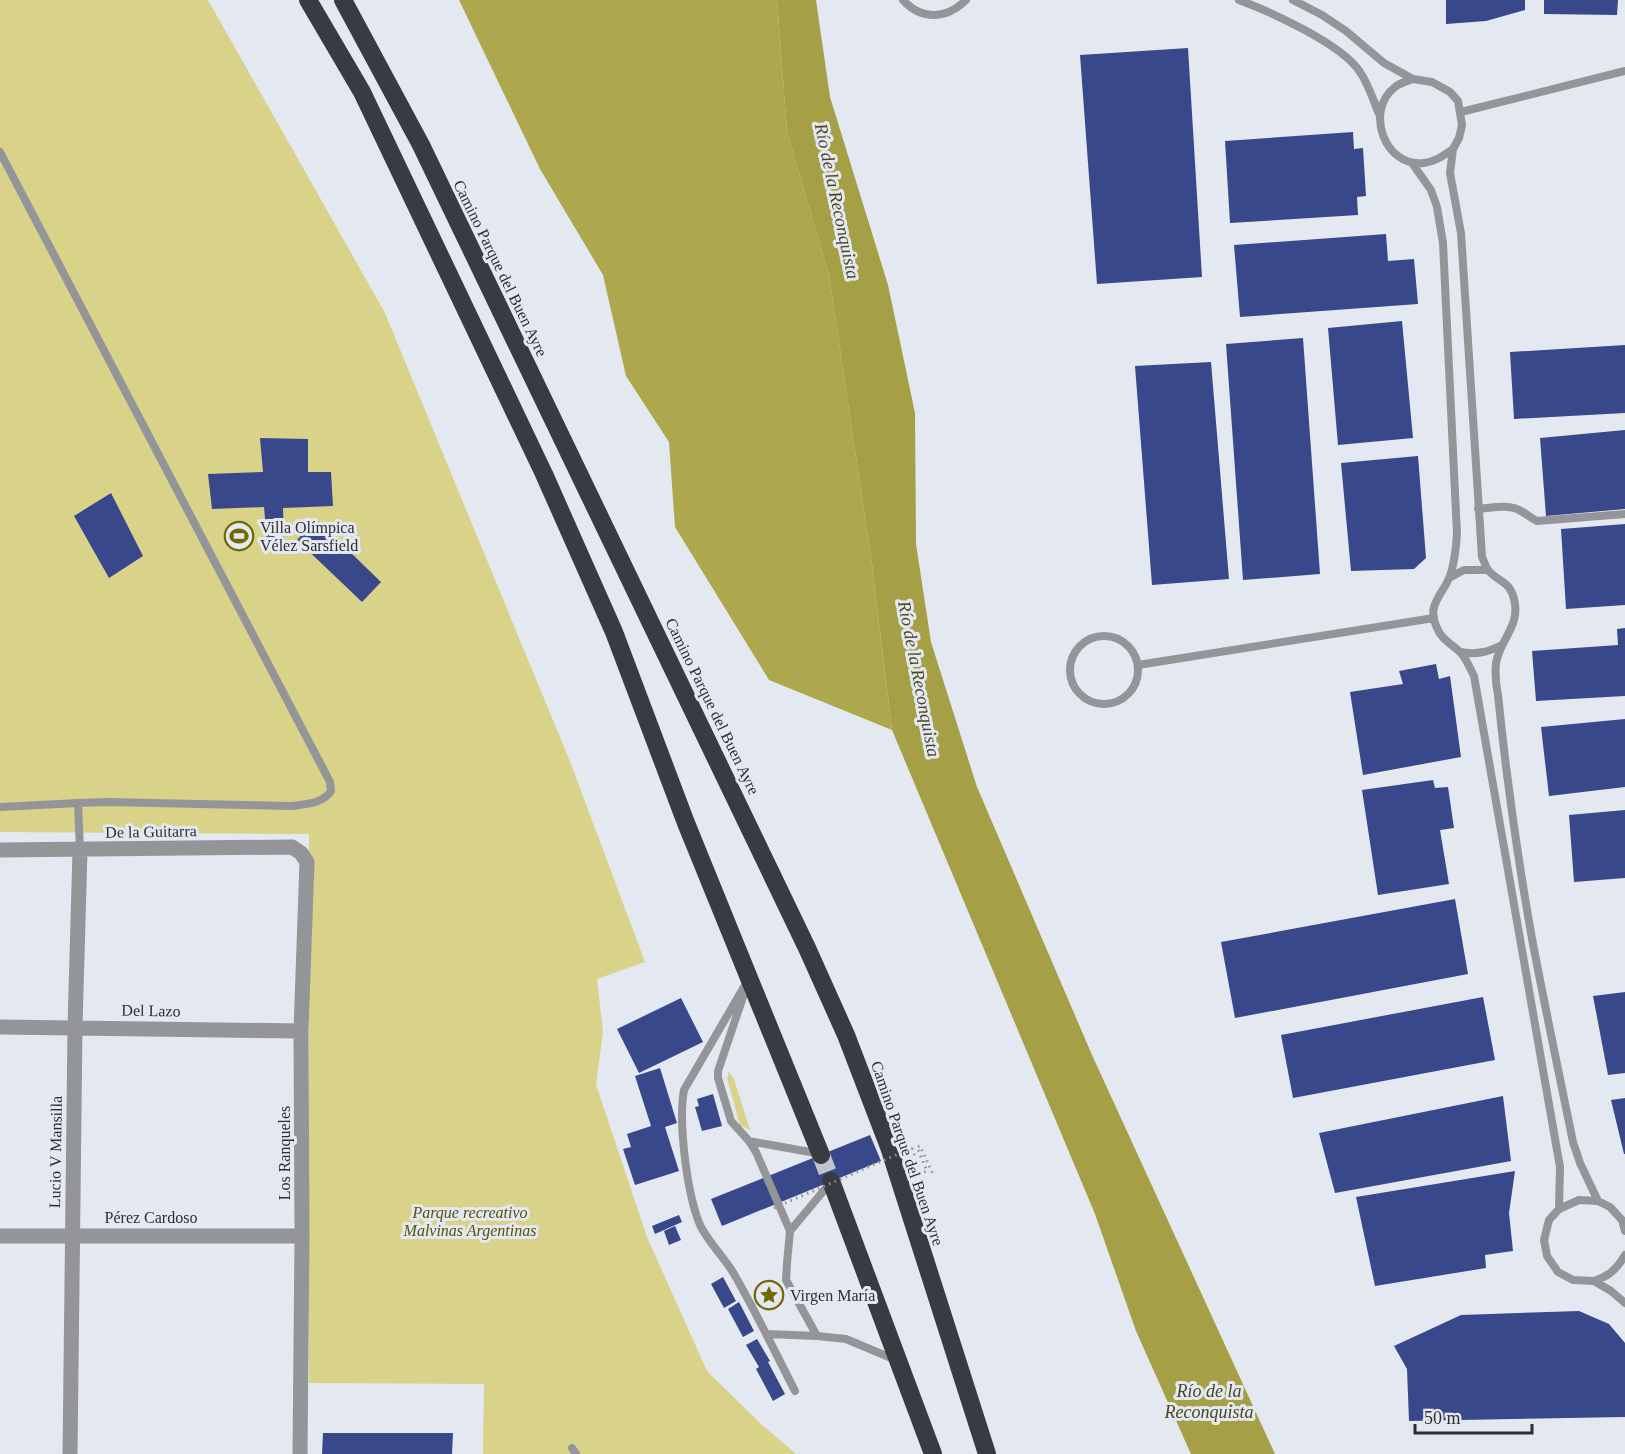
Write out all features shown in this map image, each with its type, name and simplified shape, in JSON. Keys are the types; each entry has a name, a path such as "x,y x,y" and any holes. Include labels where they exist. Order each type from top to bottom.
{"highway":[{"path":"308,0 362,92 544,474 614,632 686,823 821,1155"},
{"name":"Camino Parque del Buen Ayre","path":"343,0 421,145 792,917 846,1035 889,1147 987,1454"},
{"path":"831,1181 933,1454"}],"street":[{"name":"De la Guitarra","path":"0,850 292,847 301,853"},
{"name":"Lucio V Mansilla","path":"70,1454 75,1027 80,850"},
{"name":"Los Ranqueles","path":"300,1454 301,1031 307,862 301,853"},
{"name":"Del Lazo","path":"0,1027 301,1031"},
{"name":"Pérez Cardoso","path":"0,1236 302,1236"}],"lane":[{"path":"903,0 922,15 940,16 958,8 966,0"},
{"path":"1239,0 1290,22 1348,59 1359,71 1379,114 1382,135 1389,147 1401,158 1412,163 1426,164 1441,158 1453,149"},
{"path":"1293,0 1346,31 1384,63 1413,79 1432,82 1450,92 1458,101 1461,112 1462,125 1453,149 1450,173 1461,233 1482,557 1488,570 1512,591 1515,602 1512,631 1502,645 1496,663 1503,741 1531,932 1573,1142 1598,1201"},
{"path":"1461,112 1625,71"},
{"path":"1379,114 1384,100 1396,86 1413,79"},
{"path":"0,152 208,551 323,765 331,791 326,798 292,807 108,802 0,807"},
{"path":"1412,163 1431,190 1437,207 1443,243 1457,534 1449,578 1434,605 1434,618 1440,633 1460,652 1474,676 1560,1167 1559,1209"},
{"path":"1478,509 1510,507 1537,521 1625,514"},
{"path":"1449,578 1464,570 1488,570"},
{"path":"1138,665 1434,618"},
{"path":"1093,637 1116,638 1126,644 1134,653 1138,665 1134,686 1119,701 1109,704 1098,704 1079,694 1070,675 1072,658 1082,643 1093,637"},
{"path":"1460,652 1472,654 1486,652 1502,645"},
{"path":"78,803 80,850"},
{"path":"749,977 718,1078 731,1121 756,1152 790,1231 786,1280 817,1336"},
{"path":"749,977 684,1090 681,1105 687,1174 701,1227 733,1273 795,1391"},
{"path":"749,1141 821,1155"},
{"path":"790,1231 831,1181"},
{"path":"1625,1232 1622,1220 1610,1207 1598,1201 1579,1200 1559,1209 1550,1220 1544,1240 1547,1256 1558,1272 1573,1280 1594,1281 1606,1277 1617,1267 1625,1254"},
{"path":"1594,1281 1625,1303"},
{"path":"766,1334 846,1339 899,1362"}],"path":[{"path":"774,1208 912,1148 921,1173 927,1171 917,1147 920,1146 934,1176"}],"green space":[{"name":"Villa Olímpica Vélez Sarsfield","path":"0,0 208,0 385,313 569,759 645,962 597,979 603,1032 596,1085 647,1237 707,1371 761,1424 796,1454 483,1454 484,1384 309,1383 309,834 0,832"},
{"path":"729,1072 734,1079 750,1130 740,1125 727,1078"}],"shaded area":[{"path":"459,0 777,0 787,132 829,275 872,564 892,730 769,680 675,527 669,442 626,376 603,275 540,169"}],"water":[{"name":"Río de la Reconquista","path":"777,0 816,0 830,97 888,285 915,413 916,544 931,642 977,787 1092,1055 1275,1454 1191,1454 1136,1331 1095,1214 892,730 872,564 829,275 787,132"}],"building":[{"path":"1446,0 1525,0 1525,10 1486,21 1446,24"},
{"path":"1544,0 1618,0 1617,15 1544,14"},
{"path":"1188,48 1202,277 1097,284 1080,55"},
{"path":"1353,132 1354,149 1363,148 1366,196 1357,197 1358,215 1230,223 1225,141"},
{"path":"1386,234 1388,261 1414,259 1418,304 1240,317 1234,245"},
{"path":"1402,321 1413,438 1338,445 1328,328"},
{"path":"1303,338 1320,574 1243,580 1226,344"},
{"path":"1625,345 1625,413 1514,419 1510,352"},
{"path":"1211,362 1229,579 1152,585 1135,366"},
{"path":"1625,430 1625,509 1546,516 1540,438"},
{"path":"260,438 308,439 308,472 331,472 333,506 283,508 284,539 267,541 264,507 212,509 208,474 263,472"},
{"path":"1418,456 1426,558 1414,569 1351,571 1341,463"},
{"path":"111,493 143,556 109,578 74,516"},
{"path":"316,519 381,582 362,602 297,540"},
{"path":"1625,524 1625,605 1566,609 1561,529"},
{"path":"1625,628 1625,696 1536,701 1532,651 1618,645 1617,629"},
{"path":"1436,664 1439,679 1450,676 1461,757 1363,775 1350,692 1403,684 1399,671"},
{"path":"1625,719 1625,787 1549,796 1541,727"},
{"path":"1433,780 1435,788 1448,787 1454,828 1440,830 1449,884 1378,895 1362,790"},
{"path":"1625,810 1625,878 1574,882 1569,815"},
{"path":"1455,899 1468,974 1235,1018 1221,942"},
{"path":"1625,992 1625,1073 1608,1075 1593,996"},
{"path":"1483,997 1495,1060 1293,1098 1281,1035"},
{"path":"681,998 703,1042 639,1073 617,1029"},
{"path":"660,1068 677,1123 665,1127 679,1171 635,1185 623,1149 631,1147 627,1134 651,1126 635,1076"},
{"path":"713,1094 722,1126 702,1131 695,1107 699,1106 697,1099"},
{"path":"1503,1096 1511,1161 1335,1193 1319,1133"},
{"path":"1625,1098 1625,1154 1624,1154 1611,1100"},
{"path":"870,1135 881,1161 722,1226 711,1199"},
{"path":"1515,1171 1509,1213 1513,1251 1485,1255 1486,1268 1375,1286 1356,1197"},
{"path":"679,1215 682,1222 655,1234 652,1226"},
{"path":"675,1226 681,1240 669,1245 664,1231"},
{"path":"723,1277 736,1301 724,1308 711,1284"},
{"path":"739,1302 754,1331 743,1337 728,1309"},
{"path":"1579,1311 1609,1324 1625,1343 1625,1417 1409,1421 1407,1369 1394,1346 1461,1315"},
{"path":"757,1339 785,1394 773,1401 756,1369 759,1367 746,1345"},
{"path":"323,1433 453,1433 452,1454 322,1454"}],"tunnel":[{"path":"821,1155 831,1181"}],"place":[{"name":"Villa Olímpica Vélez Sarsfield","path":"239,536"},
{"name":"Virgen María","path":"769,1295"}],"park label":[{"name":"Parque recreativo Malvinas Argentinas","path":"470,1221"}]}
